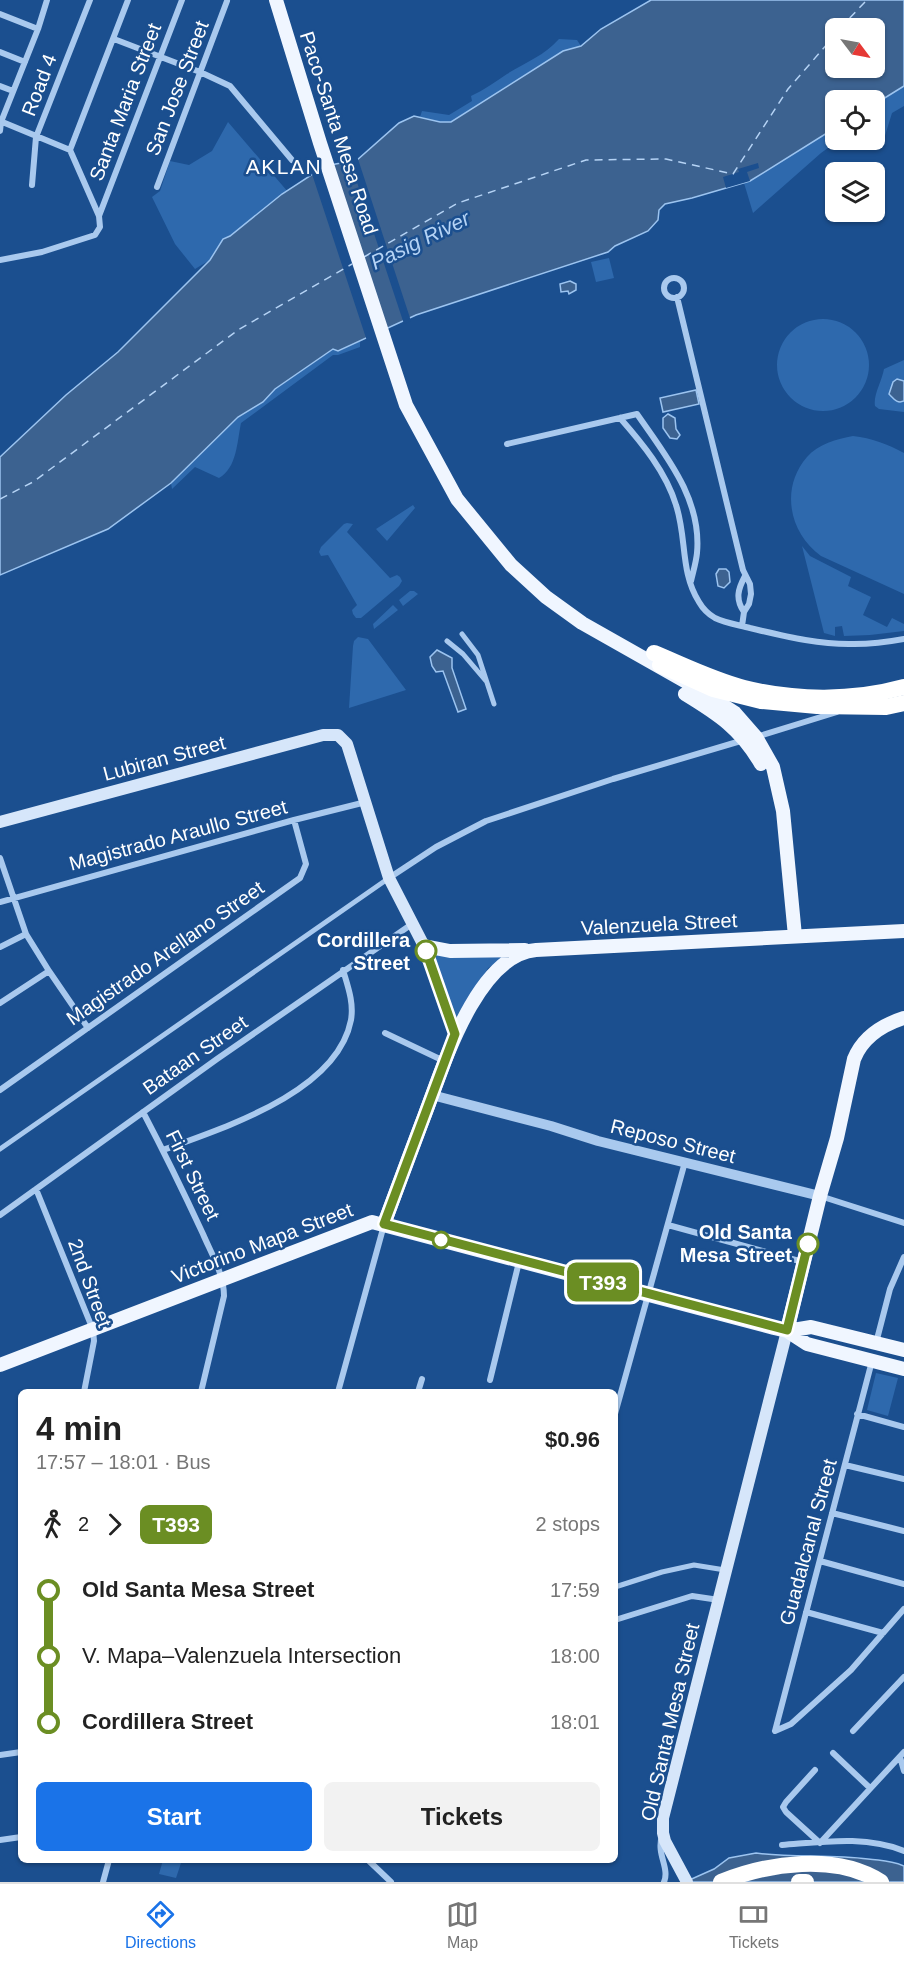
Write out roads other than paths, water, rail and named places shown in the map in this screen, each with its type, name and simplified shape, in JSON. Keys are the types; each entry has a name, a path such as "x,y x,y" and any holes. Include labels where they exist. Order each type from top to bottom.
{"highway":[{"path":"904,689 880,693 805,698 743,688 657,659 713,689 761,701 817,706 886,707 904,703"},
{"path":"721,1882 764,1868 813,1864 856,1871 881,1882"},
{"path":"799,1882 806,1882"}],"main road":[{"name":"Paco-Santa Mesa Road","path":"276,0 320,143 406,405 457,499 511,565 546,597 582,623 686,688 735,714 773,767 780,793 787,837 790,937"},
{"name":"Paco-Santa Mesa Road","path":"686,688 751,738"},
{"name":"Lubiran Street","path":"0,822 323,735 338,735 347,744 366,802"},
{"path":"366,802 389,878 424,946 455,1034"},
{"name":"Valenzuela Street","path":"384,1224 455,1034 488,981 507,963 530,950 904,931"},
{"path":"424,946 450,951 530,950"},
{"name":"Old Santa Mesa Street","path":"687,1882 663,1833 665,1808 858,1050 872,1034 904,1018"},
{"name":"Victorino Mapa Street","path":"0,1365 221,1279 376,1222 787,1330 807,1344 904,1369"},
{"name":"Victorino Mapa Street","path":"787,1330 811,1327 904,1350"}],"street":[{"path":"0,131 1,122 48,0"},
{"name":"Road 4","path":"32,185 36,137 90,0"},
{"path":"99,216 70,150 128,0"},
{"name":"Santa Maria Street","path":"0,261 42,252 95,235 100,227 99,216 182,0"},
{"name":"San Jose Street","path":"157,187 227,1"},
{"path":"0,14 38,29"},
{"path":"114,39 230,86 292,160"},
{"path":"0,52 25,62"},
{"path":"0,86 13,91"},
{"path":"1,122 70,150"},
{"path":"677,297 745,576 750,584 751,594 744,612 742,626"},
{"path":"507,444 637,414 681,478 690,501 695,518 697,551 690,585"},
{"path":"620,418 642,443 673,496 690,585 700,604 710,615 742,626 823,643 854,644 904,639"},
{"path":"744,612 738,597 740,585 745,576"},
{"path":"462,634 478,655 494,704"},
{"path":"447,641 463,654 488,682"},
{"path":"0,1149 389,878 436,847 486,821 613,779 904,689"},
{"name":"Magistrado Araullo Street","path":"0,902 366,802"},
{"name":"Magistrado Arellano Street","path":"0,1090 300,878 306,864 294,820"},
{"path":"0,858 27,934 88,1028"},
{"name":"Bataan Street","path":"0,1215 343,970 412,924"},
{"path":"0,947 27,934"},
{"path":"163,1150 248,1118 270,1107 286,1098 322,1069 342,1043 351,1020 350,997 343,970"},
{"path":"0,1003 49,971"},
{"path":"385,1033 444,1061"},
{"name":"Reposo Street","path":"432,1095 551,1126 598,1141 820,1196 904,1223"},
{"name":"First Street","path":"143,1112 184,1192 221,1279 224,1296 202,1389"},
{"path":"618,1403 685,1162"},
{"name":"2nd Street","path":"36,1189 93,1330 94,1341 85,1389"},
{"path":"340,1389 384,1224"},
{"path":"668,1225 804,1262"},
{"path":"876,1343 890,1290 904,1257"},
{"path":"490,1380 519,1261"},
{"name":"Guadalcanal Street","path":"872,1360 775,1731 791,1724 851,1670 883,1633"},
{"path":"419,1389 422,1378"},
{"path":"857,1414 904,1427"},
{"path":"845,1464 904,1479"},
{"path":"832,1513 904,1531"},
{"path":"820,1561 904,1584"},
{"path":"618,1586 662,1572 694,1566 727,1570"},
{"path":"618,1619 692,1596 719,1600"},
{"path":"806,1612 883,1633 904,1609"},
{"path":"853,1731 903,1680"},
{"path":"0,1755 18,1752"},
{"path":"833,1753 870,1788"},
{"path":"820,1843 902,1754"},
{"path":"902,1754 904,1771"},
{"path":"815,1770 783,1807 820,1843"},
{"path":"663,1833 659,1850 666,1874 664,1882"},
{"path":"0,1840 18,1837"},
{"path":"782,1845 858,1841 890,1845 904,1851"},
{"path":"104,1882 108,1863"},
{"path":"371,1863 391,1882"}],"water":[{"name":"Pasig River","path":"651,0 904,0 904,86 885,98 885,90 825,90 825,134 750,181 665,204 659,210 658,220 648,231 615,246 608,252 416,315 338,351 333,349 275,389 263,402 238,417 171,483 108,529 0,575 0,457 66,395 118,352 210,260 223,239 230,236 282,194 325,166 357,160 399,123 414,116 451,122 563,51 581,46 601,29"},
{"path":"570,281 576,284 576,290 569,294 568,291 561,292 560,284"},
{"path":"897,379 904,381 904,401 902,402 889,394 893,382"},
{"path":"696,390 699,404 663,412 660,398"},
{"path":"668,414 675,418 676,429 680,435 677,439 670,438 663,428 663,418"},
{"path":"719,569 726,569 729,572 730,582 724,588 718,586 716,574"},
{"path":"437,650 452,658 452,668 466,709 458,712 443,671 436,672 432,666 430,657"},
{"path":"756,1853 890,1862 904,1866 904,1882 685,1882 714,1869 729,1858"}],"place":[{"name":"Cordillera Street","path":"426,951"},
{"name":"Old Santa Mesa Street","path":"808,1244"}],"district":[{"name":"AKLAN","path":"284,166"}]}
